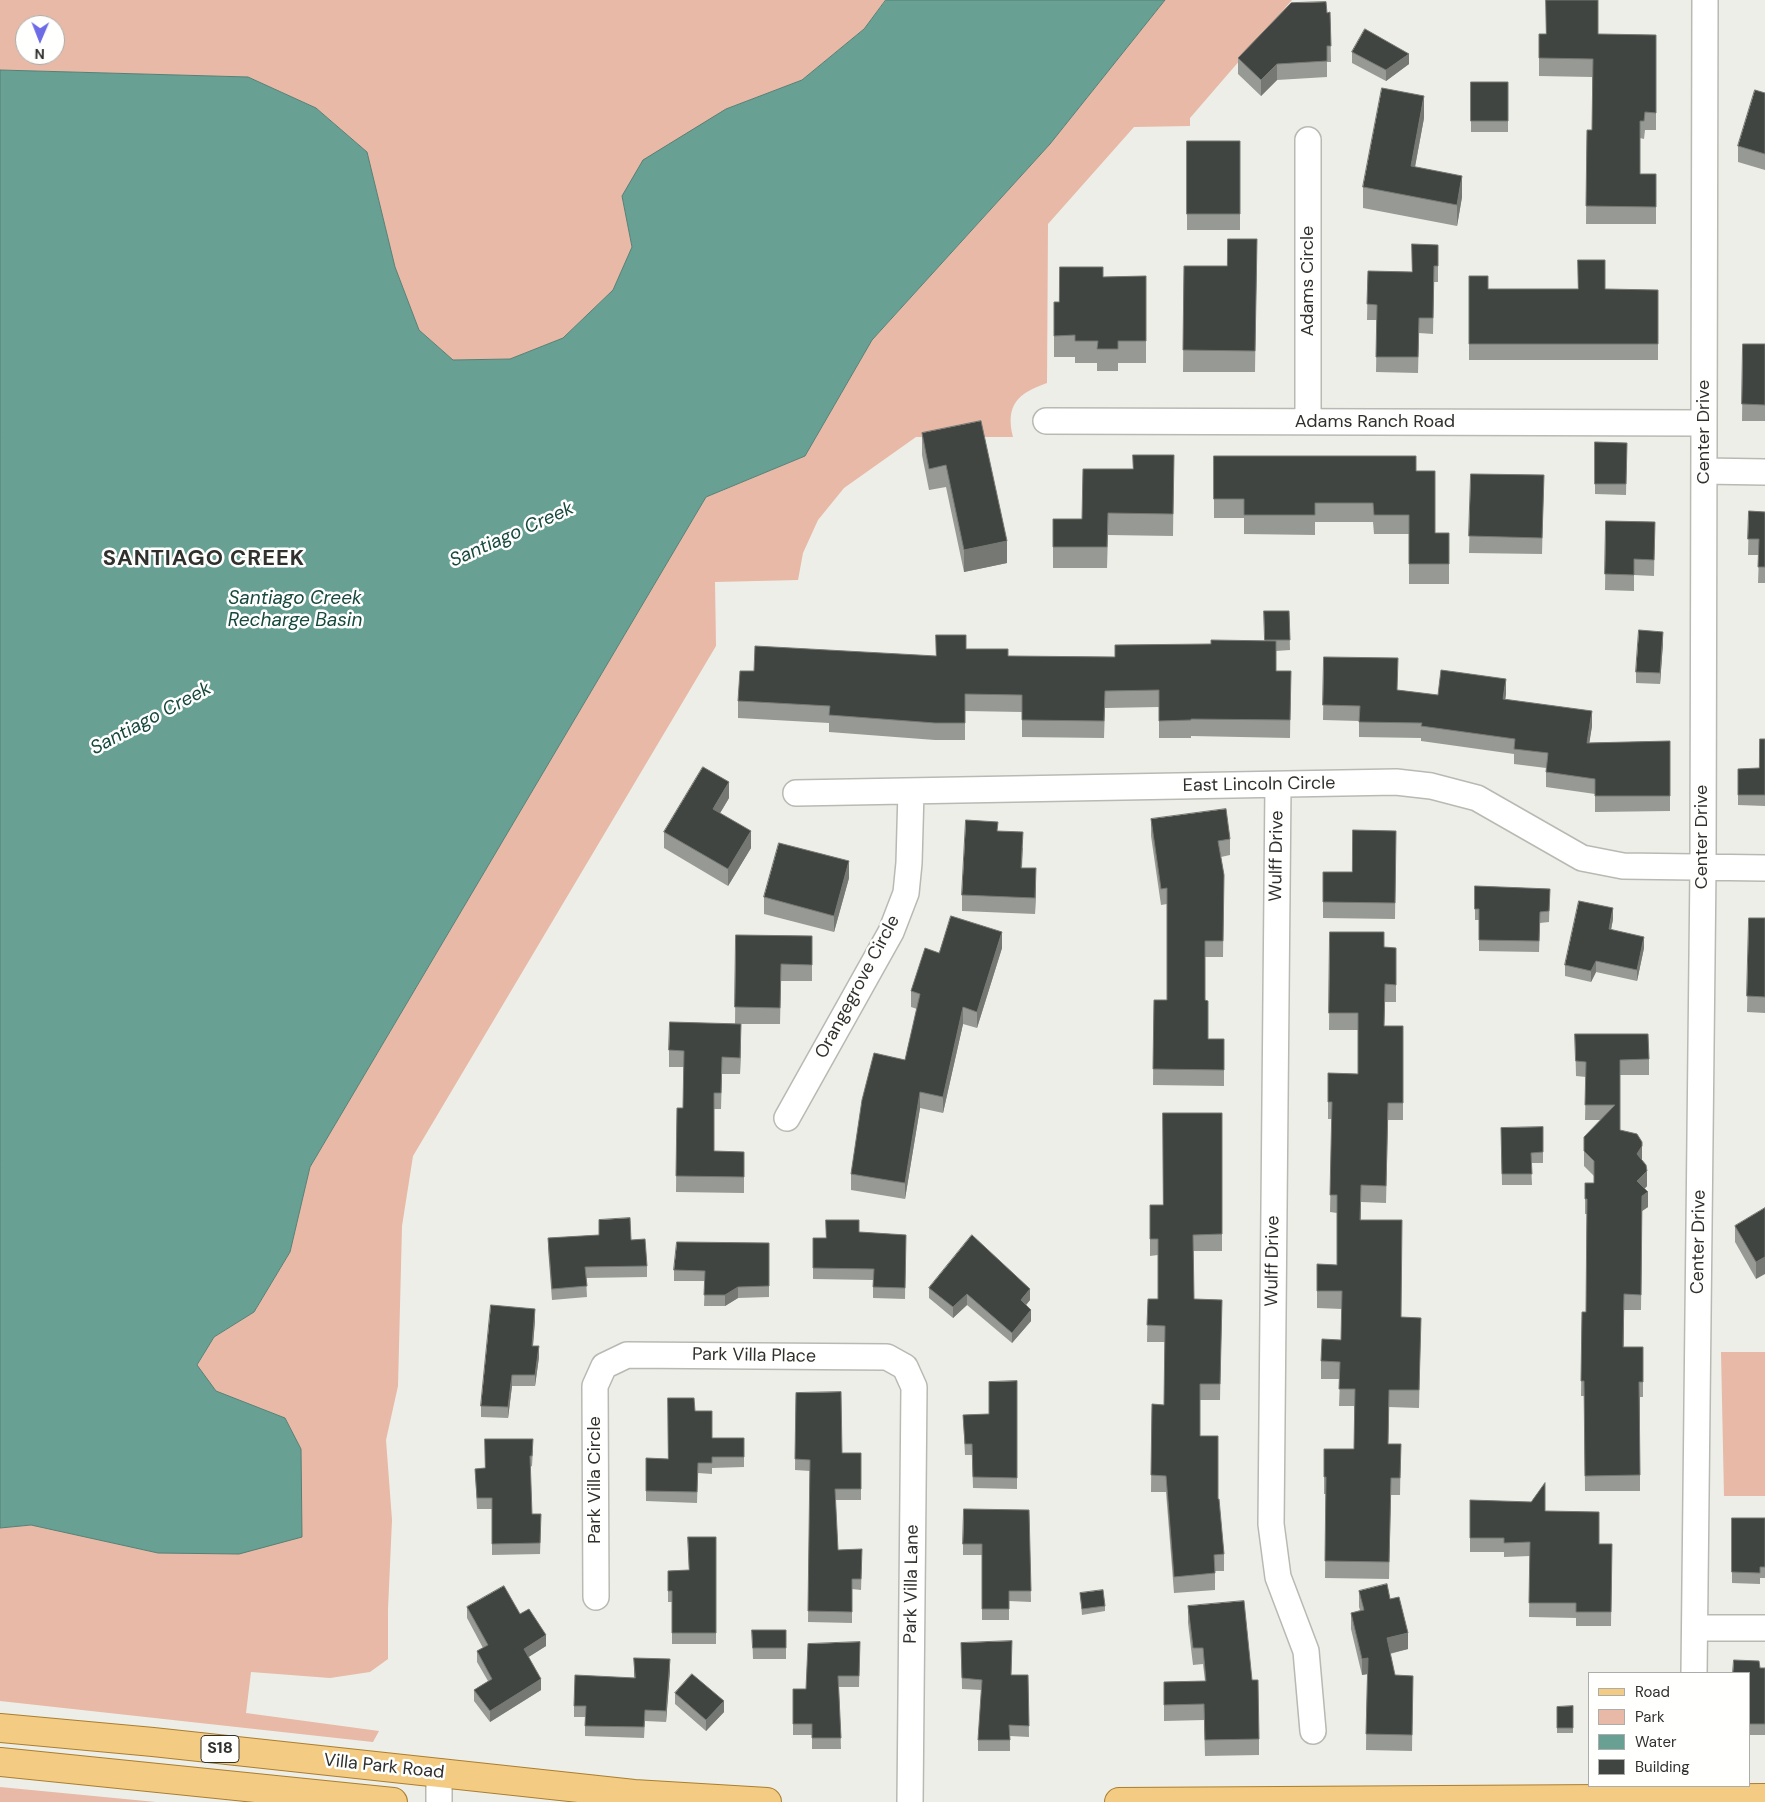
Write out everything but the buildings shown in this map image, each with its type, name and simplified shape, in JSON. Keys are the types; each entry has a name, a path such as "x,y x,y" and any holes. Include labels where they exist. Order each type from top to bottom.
{"main road":[{"name":"Villa Park Road","path":"0,1728 439,1772 634,1794 767,1802"},
{"name":"Villa Park Road","path":"0,1762 393,1802"},
{"path":"1119,1802 1443,1801 1693,1795 1765,1798"}],"street":[{"name":"Center Drive","path":"1694,1672 1702,868 1705,0"},
{"name":"Adams Circle","path":"1308,140 1308,422"},
{"name":"Adams Ranch Road","path":"1046,421 1704,423"},
{"path":"1704,471 1765,472"},
{"name":"East Lincoln Circle","path":"796,793 1396,782 1431,786 1478,798 1582,858 1623,866 1765,868"},
{"name":"Wulff Drive","path":"1278,785 1271,1524 1278,1577 1306,1651 1313,1731"},
{"name":"Orangegrove Circle","path":"787,1118 894,924 906,893 909,863 911,791"},
{"name":"Park Villa Place","path":"604,1366 627,1355 887,1357 905,1367"},
{"name":"Park Villa Circle","path":"596,1597 595,1386 604,1366"},
{"name":"Park Villa Lane","path":"905,1367 914,1387 910,1802"},
{"path":"1695,1628 1765,1628"},
{"path":"439,1772 439,1802"}],"green space":[{"path":"0,0 886,0 864,29 802,80 726,109 622,196 632,247 613,290 563,338 510,359 453,360 419,330 395,267 367,152 316,108 248,77 0,70"},
{"path":"1165,0 1292,0 1190,118 1190,126 1134,127 1048,224 1047,383 1028,391 1016,402 1011,416 1013,437 916,437 844,488 818,520 803,553 798,580 715,582 716,646 413,1156 402,1226 398,1386 386,1440 392,1520 388,1659 370,1672 330,1678 251,1672 246,1713 379,1731 373,1742 0,1701 0,1528 31,1525 158,1553 301,1489 301,1449 285,1418 216,1391 197,1366 214,1337 254,1312 290,1252 310,1167 706,497 805,456 872,340 1050,144"},
{"path":"1721,1352 1765,1352 1765,1496 1724,1496"},
{"path":"0,1787 156,1802 0,1802"}],"water":[{"name":"Santiago Creek Recharge Basin","path":"886,0 1165,0 1050,144 872,340 805,456 706,497 310,1167 290,1252 254,1312 214,1337 197,1365 216,1391 285,1418 301,1449 302,1537 239,1554 158,1553 31,1525 0,1528 0,70 248,77 316,108 367,152 395,267 419,330 453,360 510,359 563,338 613,290 632,247 622,196 643,160 726,109 802,80 864,29"}],"district":[{"name":"SANTIAGO CREEK","path":"204,559"}],"water label":[{"name":"Santiago Creek","path":"512,535"},
{"name":"Santiago Creek","path":"151,719"}]}
